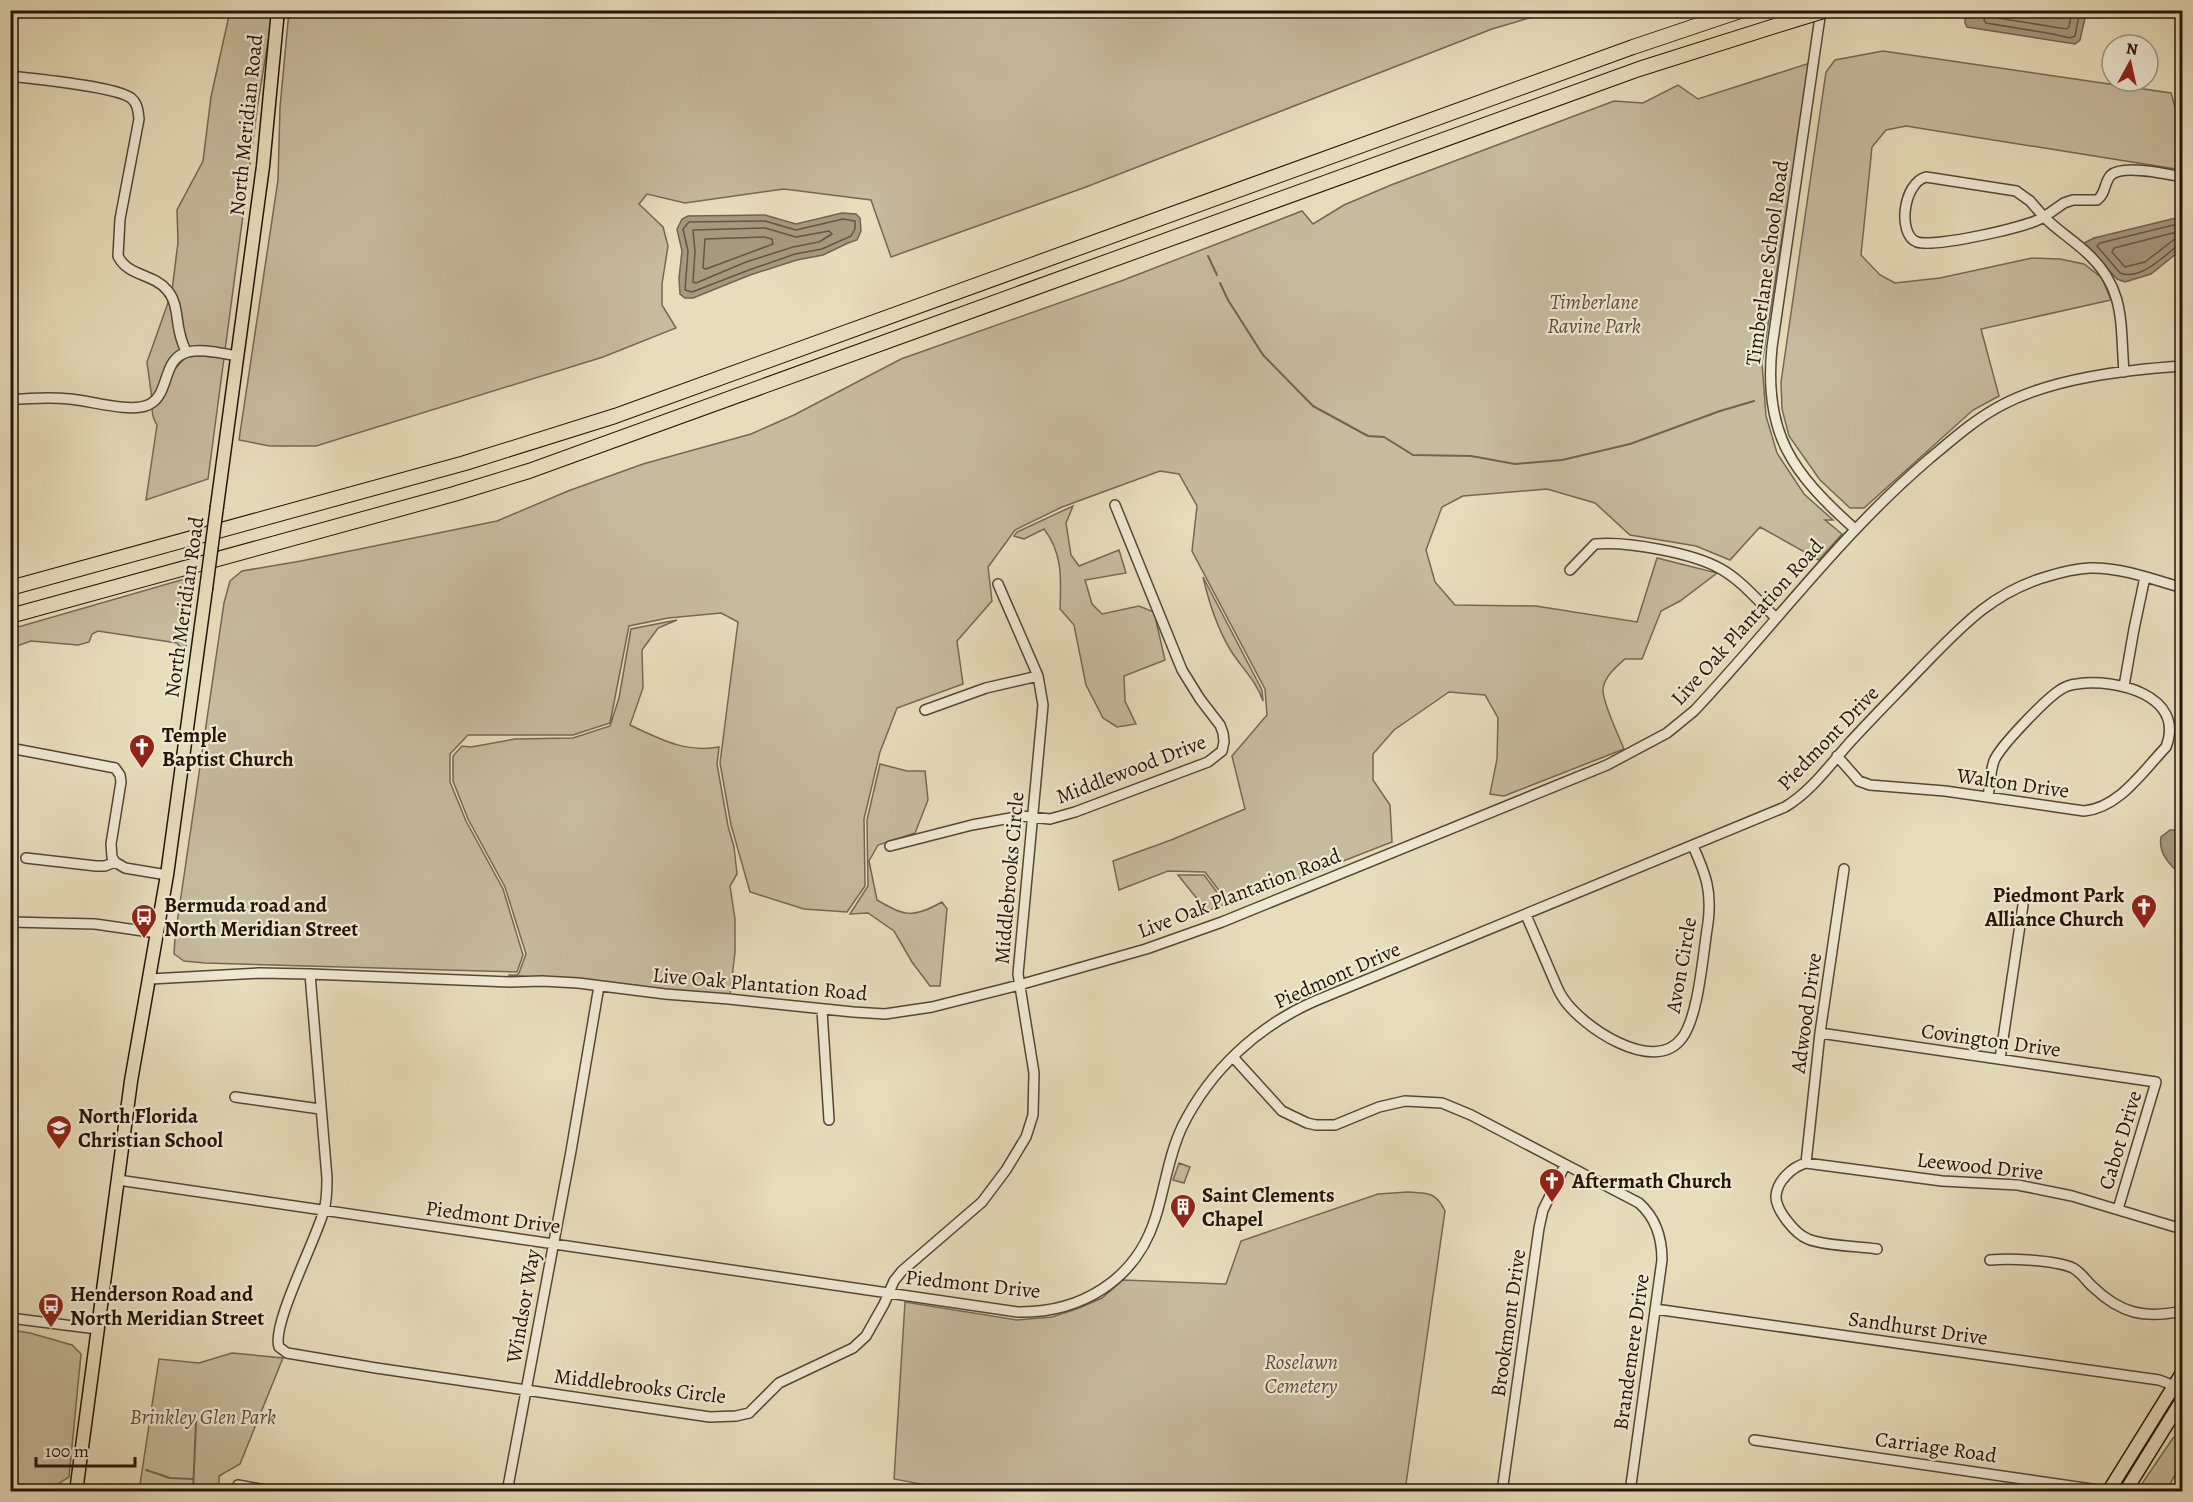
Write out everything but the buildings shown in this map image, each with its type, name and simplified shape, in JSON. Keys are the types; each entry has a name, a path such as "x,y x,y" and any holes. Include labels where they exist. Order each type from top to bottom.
{"highway":[{"path":"10,588 465,463 615,416 1633,47 1743,10"},
{"path":"10,616 529,471 1655,64 1827,10"}],"main road":[{"name":"North Meridian Road","path":"76,1491 131,1081 167,875 238,356 263,166 278,10"},
{"path":"2125,1491 2181,1392 2182,1374"},
{"path":"2110,1491 2181,1392"}],"street":[{"name":"Timberlane School Road","path":"1821,10 1772,347 1769,370 1770,388 1779,430 1796,467 1813,490 1855,529"},
{"path":"10,76 112,91 129,97 137,105 139,119 120,219 118,256 129,270 152,279 168,291 175,305 180,335 186,352"},
{"path":"2124,372 2119,305 2113,286 2088,254 2044,217 2030,201 2016,191 1926,177 1917,180 1909,191 1906,230 1911,238 1926,243 2019,227 2044,217 2064,203 2073,200 2097,200 2103,195 2109,177 2115,173 2134,171 2182,177"},
{"path":"10,400 44,397 144,406 158,398 171,365 186,352 203,351 238,356"},
{"name":"Live Oak Plantation Road","path":"150,979 310,974 430,980 542,981 822,1010 897,1012 932,1007 1019,985 1146,949 1212,926 1626,756 1667,733 1694,711 1855,529 1934,455 1967,428 2002,405 2069,382 2124,372 2182,366"},
{"name":"Middlewood Drive","path":"890,846 972,825 1021,816 1050,819 1101,804 1208,762 1219,755 1224,747 1220,724 1200,699 1182,670 1115,505"},
{"path":"1570,570 1595,544 1631,546 1682,556 1721,569 1734,578 1776,618"},
{"name":"Piedmont Drive","path":"118,1180 888,1293 1032,1312 1066,1307 1099,1292 1125,1269 1142,1247 1154,1221 1169,1161 1183,1125 1205,1090 1233,1057 1264,1028 1294,1010 1791,804 1807,790 1956,631 1997,598 2024,584 2075,570 2104,569 2145,577 2182,588"},
{"path":"1988,797 1995,758 2045,703 2060,690 2076,684 2124,686 2145,577"},
{"name":"Middlebrooks Circle","path":"310,974 327,1178 324,1210 287,1303 278,1334 277,1343 280,1348 287,1353 376,1368 710,1417 749,1413 779,1383 853,1348 866,1336 896,1277 908,1264 982,1202 1006,1170 1026,1137 1034,1115 1035,1082 1019,985 1020,944 1043,724 1042,693 1038,676 998,584"},
{"path":"925,710 986,688 1038,676"},
{"name":"Walton Drive","path":"1837,756 1852,775 1864,783 2092,810 2118,797 2166,747 2168,742 2169,722 2158,702 2124,686"},
{"path":"10,748 111,766 118,771 121,782 110,851 115,862 125,868 167,875"},
{"name":"Avon Circle","path":"1526,915 1562,998 1576,1014 1627,1047 1648,1053 1663,1052 1682,1039 1691,1020 1708,923 1710,893 1693,846"},
{"path":"26,858 96,866 105,866 115,862"},
{"name":"Adwood Drive","path":"1806,1163 1820,1033 1844,869"},
{"path":"2000,1059 2023,905"},
{"path":"10,922 95,924 157,933"},
{"name":"Windsor Way","path":"507,1491 573,1142 599,986"},
{"path":"822,1010 829,1120"},
{"name":"Covington Drive","path":"1820,1033 2156,1082"},
{"path":"1233,1057 1282,1111 1307,1123 1335,1125 1392,1103 1432,1101 1455,1107 1565,1165"},
{"name":"Cabot Drive","path":"2118,1209 2156,1082"},
{"path":"235,1097 320,1109"},
{"path":"1806,1163 1788,1173 1776,1194 1776,1202 1786,1220 1800,1235 1808,1239 1877,1249"},
{"name":"Leewood Drive","path":"1806,1163 1942,1181 2019,1185 2118,1209 2151,1222 2182,1230"},
{"name":"Brandemere Drive","path":"1565,1165 1639,1203 1653,1219 1662,1242 1656,1309 1630,1491"},
{"name":"Brookmont Drive","path":"1502,1491 1539,1228 1543,1210 1565,1165"},
{"path":"1990,1260 2007,1258 2064,1265 2084,1276 2092,1286 2124,1310 2150,1315 2182,1311"},
{"name":"Sandhurst Drive","path":"1656,1309 2158,1380 2181,1392"},
{"path":"10,1318 97,1329"},
{"name":"Carriage Road","path":"1754,1440 2110,1491"},
{"path":"238,1485 276,1491"}],"green space":[{"path":"289,10 1553,11 1492,29 1086,187 891,257 871,200 784,189 685,203 647,194 639,204 663,227 668,246 662,284 662,305 676,328 603,357 316,446 270,446 239,440 278,180 280,107"},
{"path":"230,11 273,11 258,103 225,350 188,348 172,291 178,242 177,210 203,161 211,97"},
{"path":"1883,51 2100,83 2100,93 2171,93 2179,122 2182,124 2182,170 1906,126 1886,130 1872,147 1861,255 1880,275 1895,283 1940,278 2032,258 2060,259 2084,264 2102,278 2111,300 1981,329 1999,396 1973,410 1864,508 1850,508 1820,480 1789,436 1782,409 1781,382 1826,72 1835,60"},
{"name":"Timberlane Ravine Park","path":"1810,63 1762,363 1766,416 1777,453 1804,494 1833,520 1825,520 1842,534 1819,560 1760,527 1730,560 1696,546 1630,535 1595,503 1547,489 1463,496 1442,507 1426,550 1435,582 1455,605 1536,606 1637,622 1657,558 1717,573 1680,601 1661,611 1642,659 1625,659 1606,680 1603,695 1624,749 1504,796 1490,794 1497,759 1498,718 1485,695 1449,692 1394,730 1373,754 1373,780 1390,805 1392,842 1230,905 1205,872 1168,871 1119,890 1113,861 1245,809 1232,756 1267,715 1265,689 1192,551 1197,506 1179,474 1160,471 1062,507 1015,530 988,567 992,601 957,641 963,684 897,708 880,752 864,819 865,886 847,912 804,909 750,892 731,825 720,763 738,622 721,613 668,618 629,626 610,723 573,735 468,735 450,754 450,782 466,821 503,889 523,955 517,972 205,963 184,961 174,954 224,603 230,581 242,571 497,521 568,491 643,464 751,434 794,415 901,359 1121,281 1302,211 1313,224 1344,205 1391,185 1614,101 1643,103 1678,85 1698,99"},
{"path":"169,300 182,350 152,399 147,362"},
{"path":"191,355 224,358 208,479 146,500 157,425 153,416 153,406 168,378"},
{"path":"1073,506 1066,523 1071,555 1079,566 1119,550 1126,573 1085,580 1092,604 1102,614 1139,606 1154,612 1165,660 1124,676 1125,701 1136,724 1117,727 1103,718 1086,685 1074,625 1060,609 1060,567 1050,538 1044,529 1024,539 1014,536 1017,532"},
{"path":"195,576 185,652 179,651 180,647 177,643 98,631 92,634 89,642 78,645 31,641 11,648 11,629"},
{"path":"1203,577 1262,690 1263,701 1222,633"},
{"path":"677,620 658,628 642,650 643,688 630,725 673,744 695,748 719,747 717,764 734,847 737,874 730,886 735,919 735,952 730,995 508,975 519,973 526,954 505,887 468,819 453,781 453,756 462,746 471,747 515,739 573,738 610,726 619,698 631,629"},
{"path":"880,764 907,771 925,771 928,800 915,833 878,845 869,861 877,900 895,910 909,913 924,911 942,902 947,909 940,986 930,986 912,962 894,931 868,913 850,914 868,886 867,820"},
{"path":"1178,875 1204,875 1226,904 1207,911"},
{"path":"1179,1163 1190,1167 1184,1183 1173,1180"},
{"name":"Roselawn Cemetery","path":"1408,1192 1435,1197 1445,1211 1405,1491 963,1492 894,1479 905,1302 1017,1320 1052,1317 1079,1308 1102,1298 1123,1280 1226,1284 1241,1241 1378,1194"},
{"path":"11,1330 72,1345 81,1354 69,1477 58,1484 24,1490 11,1481"},
{"name":"Brinkley Glen Park","path":"232,1353 283,1358 240,1464 219,1476 219,1491 139,1491 159,1359 199,1363"},
{"path":"2182,1430 2182,1468 2166,1491 2137,1491 2173,1438"}],"water":[{"path":"2006,11 2086,11 2086,14 2080,40 2075,44 1967,27 1965,23 1965,18 1969,15"},
{"path":"842,213 856,214 860,218 861,231 857,240 823,255 797,260 750,275 693,298 685,298 680,294 682,251 677,229 682,219 688,216 765,215 796,224"},
{"path":"2182,218 2182,249 2151,274 2125,282 2117,279 2084,243 2094,238"},
{"path":"2170,830 2176,830 2182,834 2182,875 2169,863 2161,848 2161,837"}],"waterway":[{"path":"1208,256 1217,275"},
{"path":"1220,283 1228,300 1263,355 1313,406 1368,436 1384,437 1413,455 1471,456 1515,464 1562,460 1630,444 1754,401"},
{"path":"193,1492 196,1422"},
{"path":"146,1470 170,1478 193,1479"}],"place":[{"name":"Temple Baptist Church","path":"142,770"},
{"name":"Piedmont Park Alliance Church","path":"2144,930"},
{"name":"Bermuda road and North Meridian Street","path":"144,940"},
{"name":"North Florida Christian School","path":"59,1151"},
{"name":"Aftermath Church","path":"1552,1204"},
{"name":"Saint Clements Chapel","path":"1183,1230"},
{"name":"Henderson Road and North Meridian Street","path":"51,1329"}]}
